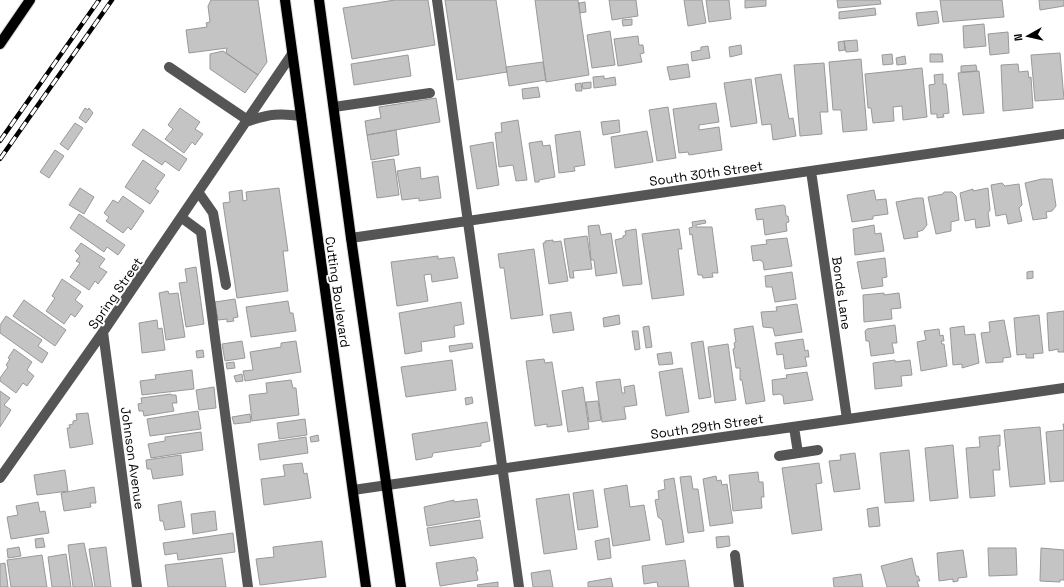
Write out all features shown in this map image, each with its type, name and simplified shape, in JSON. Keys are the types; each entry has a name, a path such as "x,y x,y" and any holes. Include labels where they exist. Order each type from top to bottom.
{"main road":[{"path":"0,44 30,0"},
{"name":"Cutting Boulevard","path":"285,0 354,490 366,587"},
{"name":"Cutting Boulevard","path":"319,0 351,238 401,587"}],"street":[{"path":"437,0 519,587"},
{"name":"Spring Street","path":"0,478 249,121 262,98 292,54"},
{"path":"170,67 249,121 266,114 278,113 301,116"},
{"path":"334,107 430,93"},
{"name":"South 30th Street","path":"351,238 1064,134"},
{"name":"Bonds Lane","path":"811,171 847,419"},
{"path":"199,193 214,213 226,285"},
{"path":"182,218 201,232 248,587"},
{"name":"Johnson Avenue","path":"103,332 137,587"},
{"name":"South 29th Street","path":"354,490 503,470 1064,388"},
{"path":"794,427 798,453"},
{"path":"779,456 818,450"},
{"path":"735,555 739,587"}],"building":[{"path":"211,0 258,0 267,62 258,75 226,53 227,48 189,53 186,30 207,27 206,23 210,22 208,6"},
{"path":"395,0 428,0 435,45 352,59 343,8"},
{"path":"445,0 496,0 507,72 457,80"},
{"path":"535,0 578,0 589,75 546,82"},
{"path":"609,0 636,0 638,16 612,20"},
{"path":"684,0 702,0 706,23 688,26"},
{"path":"706,0 729,0 731,19 709,22"},
{"path":"745,0 766,0 766,6 745,8"},
{"path":"837,0 880,0 881,4 838,8"},
{"path":"940,0 1002,0 1004,17 943,22"},
{"path":"1039,0 1064,0 1064,6 1040,10"},
{"path":"585,2 586,12 580,13 579,3"},
{"path":"875,8 876,15 839,19 839,12"},
{"path":"937,11 939,23 918,26 916,13"},
{"path":"632,19 632,25 623,26 622,20"},
{"path":"984,24 986,46 964,48 963,26"},
{"path":"610,31 615,65 592,68 587,35"},
{"path":"1008,32 1009,53 990,55 988,34"},
{"path":"638,36 639,45 643,45 644,53 640,54 642,62 618,66 614,39"},
{"path":"857,40 858,51 846,52 844,41"},
{"path":"844,41 845,50 839,51 838,42"},
{"path":"741,45 742,54 730,57 729,47"},
{"path":"708,46 710,58 692,61 691,52 701,50 701,47"},
{"path":"223,51 258,75 245,93 210,69 210,54"},
{"path":"1060,53 1064,99 1035,101 1031,55"},
{"path":"892,54 893,64 883,65 882,55"},
{"path":"930,54 942,54 943,62 930,62"},
{"path":"408,55 411,76 354,85 351,64"},
{"path":"905,56 906,64 897,65 896,58"},
{"path":"861,59 867,130 843,132 841,110 833,110 829,62"},
{"path":"543,62 546,80 509,86 506,67"},
{"path":"824,63 828,112 820,112 822,134 800,136 794,65"},
{"path":"688,64 690,77 670,80 667,67"},
{"path":"1018,64 1019,72 1028,71 1029,78 1031,77 1033,108 1003,111 1001,65"},
{"path":"976,65 977,71 961,72 961,66"},
{"path":"922,68 927,117 903,120 902,106 893,107 894,121 873,123 871,108 868,108 865,74"},
{"path":"979,71 984,113 963,115 958,73"},
{"path":"781,74 789,119 793,118 796,136 773,140 771,124 762,125 755,78"},
{"path":"943,74 943,84 946,84 947,90 949,113 943,114 944,117 937,118 937,114 931,114 929,85 935,84 934,75"},
{"path":"604,76 604,79 615,77 616,85 594,88 593,77"},
{"path":"751,79 757,123 731,127 724,83"},
{"path":"591,82 591,88 583,89 582,83"},
{"path":"581,83 582,91 576,91 575,84"},
{"path":"538,87 540,97 523,99 522,89"},
{"path":"436,98 440,122 367,135 365,121 381,118 379,107"},
{"path":"716,103 719,122 699,125 699,130 719,127 722,150 689,155 688,152 679,153 673,109"},
{"path":"668,107 676,158 657,161 649,110"},
{"path":"85,108 88,110 89,108 93,113 86,123 79,118"},
{"path":"180,108 200,122 195,129 203,134 195,145 192,142 184,153 165,139 173,129 168,125"},
{"path":"518,120 527,180 516,181 513,165 499,167 495,133 502,132 501,123"},
{"path":"619,120 620,132 603,135 601,122"},
{"path":"75,123 83,128 68,150 60,144"},
{"path":"143,129 187,159 179,171 165,161 162,165 132,145"},
{"path":"396,130 399,155 371,160 367,135"},
{"path":"580,131 585,165 574,167 575,171 559,173 555,135"},
{"path":"647,131 653,162 615,168 611,137"},
{"path":"542,141 543,146 550,145 555,177 535,182 529,143"},
{"path":"493,142 499,185 477,189 470,146"},
{"path":"55,150 64,156 49,178 40,172"},
{"path":"394,159 399,195 377,198 372,162"},
{"path":"143,160 165,175 155,189 159,191 150,204 125,187"},
{"path":"420,167 421,179 438,176 441,198 419,201 419,198 402,200 397,171"},
{"path":"1042,179 1052,179 1056,206 1052,211 1046,212 1047,218 1033,220 1025,183"},
{"path":"1002,183 1005,186 1019,184 1022,205 1019,208 1022,221 1008,224 1006,214 996,216 991,185"},
{"path":"80,188 94,197 84,214 69,205"},
{"path":"279,188 288,251 283,251 288,291 237,298 223,203 230,202 229,192 242,190 243,201 247,200 246,192"},
{"path":"988,188 990,210 988,213 990,226 976,228 975,219 965,221 960,193 973,189 973,191"},
{"path":"874,190 876,200 886,199 888,214 873,216 873,219 852,222 847,195"},
{"path":"944,192 952,192 956,196 959,220 951,222 951,231 936,234 928,197 943,194"},
{"path":"123,196 144,211 131,230 128,227 123,233 106,221 109,217 104,213 113,200 118,203"},
{"path":"923,198 927,225 923,230 917,232 918,237 904,239 896,202"},
{"path":"785,206 786,216 788,216 789,222 786,223 787,231 765,235 763,219 757,220 755,209"},
{"path":"79,214 125,245 118,255 107,247 104,252 70,228"},
{"path":"705,220 706,223 696,225 696,227 712,227 718,273 712,273 713,277 703,278 702,275 698,275 692,234 690,235 689,228 693,227 692,222"},
{"path":"599,225 601,235 611,233 617,273 596,276 594,260 591,260 588,226"},
{"path":"874,225 875,234 881,233 884,251 855,255 853,229"},
{"path":"636,229 642,284 623,286 615,240 623,238 623,236 626,235 625,231"},
{"path":"679,229 682,249 678,249 684,295 652,299 642,234"},
{"path":"587,236 592,269 573,271 574,278 570,278 564,239"},
{"path":"787,238 792,266 764,270 763,262 760,260 753,261 751,246 767,244 766,240"},
{"path":"553,240 553,242 561,241 568,281 549,284 543,243 545,243 545,241"},
{"path":"81,243 105,259 99,267 107,272 98,284 95,281 89,290 70,277 80,263 76,261 80,256 75,251"},
{"path":"534,249 543,315 511,319 504,268 500,268 498,254"},
{"path":"438,256 438,259 454,257 458,278 432,282 431,274 424,275 428,301 397,306 391,262"},
{"path":"885,258 887,277 882,278 883,286 862,289 857,262"},
{"path":"196,267 204,324 186,327 179,283 187,282 185,269"},
{"path":"1033,271 1033,278 1027,279 1027,272"},
{"path":"792,272 796,299 775,302 772,287 766,287 765,276"},
{"path":"62,279 81,292 75,300 83,306 75,317 71,314 64,324 46,311 55,298 52,296"},
{"path":"168,291 169,294 178,293 185,337 166,340 159,293"},
{"path":"884,293 884,295 899,293 901,308 891,309 892,319 864,322 863,295"},
{"path":"235,299 238,317 233,318 234,321 227,322 227,319 218,320 215,302"},
{"path":"24,300 66,330 55,346 13,316"},
{"path":"288,301 290,313 293,313 296,331 251,337 246,307"},
{"path":"461,302 464,324 454,326 455,337 421,342 422,351 405,354 399,313"},
{"path":"797,304 802,332 775,336 773,328 763,327 761,312 777,311 776,307"},
{"path":"1064,311 1064,352 1058,352 1058,349 1049,351 1047,313"},
{"path":"571,312 574,330 553,333 550,315"},
{"path":"619,315 620,324 604,327 603,318"},
{"path":"1039,315 1043,353 1033,354 1034,358 1026,358 1026,354 1017,355 1014,318"},
{"path":"6,316 42,340 38,346 48,353 42,363 0,333 0,325"},
{"path":"157,320 158,329 162,328 165,350 142,353 139,323"},
{"path":"1004,320 1011,357 1003,358 1003,362 986,363 981,333 990,332 989,322"},
{"path":"895,325 897,343 892,343 894,353 871,356 869,341 866,341 865,331 867,329"},
{"path":"649,326 652,347 646,348 643,327"},
{"path":"753,326 765,401 746,404 742,380 740,380 740,368 736,368 733,349 735,348 734,343 736,342 734,329"},
{"path":"964,326 965,335 975,334 979,363 962,368 962,364 953,365 950,328"},
{"path":"939,329 940,336 943,335 944,341 941,341 942,344 944,344 947,366 921,371 917,342 926,340 924,331"},
{"path":"632,331 638,331 640,349 635,350"},
{"path":"803,339 805,351 808,350 809,357 805,357 807,366 785,369 783,354 777,355 775,343"},
{"path":"242,341 245,358 225,361 222,344"},
{"path":"296,341 301,372 245,381 243,371 253,370 250,352 281,347 281,343"},
{"path":"703,341 711,397 699,399 691,343"},
{"path":"472,343 473,348 450,352 449,346"},
{"path":"728,344 736,400 715,403 708,347"},
{"path":"14,349 32,362 27,370 34,376 27,386 23,383 16,393 0,381 0,378 8,367 6,365 10,359 8,358"},
{"path":"203,350 204,357 197,358 196,351"},
{"path":"671,352 673,364 659,365 657,354"},
{"path":"544,359 545,363 552,362 562,425 547,427 547,424 535,426 526,361"},
{"path":"452,360 456,390 406,397 401,367"},
{"path":"895,360 895,362 910,360 912,375 901,376 902,386 875,389 873,363"},
{"path":"234,362 235,368 227,369 226,363"},
{"path":"682,368 689,412 666,416 659,372"},
{"path":"192,370 194,389 142,395 140,381 156,379 155,375"},
{"path":"807,372 813,400 784,404 783,396 780,394 773,395 772,380 787,378 786,375"},
{"path":"242,374 243,381 236,382 234,376"},
{"path":"620,379 622,393 625,393 624,387 634,385 637,405 624,407 626,419 602,422 596,382"},
{"path":"291,380 293,388 296,388 299,415 252,421 249,395 267,393 266,383"},
{"path":"214,387 216,408 199,410 196,390"},
{"path":"583,387 589,429 568,432 562,391"},
{"path":"0,391 10,398 4,405 11,410 0,427"},
{"path":"171,394 176,395 177,403 172,403 174,411 144,416 143,411 139,411 138,404 142,403 141,398"},
{"path":"472,397 473,403 466,405 465,398"},
{"path":"598,401 601,420 589,422 586,402"},
{"path":"198,411 201,429 150,436 147,419"},
{"path":"88,413 93,444 70,448 67,428 70,428 69,425 73,424 73,421 77,420 76,414"},
{"path":"250,414 251,422 234,424 232,417"},
{"path":"305,419 307,435 279,439 277,423"},
{"path":"487,422 490,441 481,443 481,446 433,453 432,457 416,460 412,434"},
{"path":"1040,427 1045,484 1010,487 1004,430"},
{"path":"1064,430 1064,481 1050,482 1046,432"},
{"path":"201,432 203,450 151,458 148,444 165,441 165,437"},
{"path":"318,435 319,441 311,442 310,437"},
{"path":"1000,435 1000,446 998,446 1000,470 993,470 995,496 970,498 966,448 980,447 979,437"},
{"path":"306,437 308,453 260,460 258,444"},
{"path":"953,445 958,498 930,501 925,448"},
{"path":"909,450 914,501 885,503 880,453"},
{"path":"855,453 860,489 834,492 829,461 841,460 840,455"},
{"path":"181,455 183,475 153,479 151,469 147,469 146,460"},
{"path":"302,463 304,474 307,473 311,498 264,505 261,479 285,476 283,465"},
{"path":"819,463 822,483 816,484 822,530 792,534 782,468"},
{"path":"65,470 68,491 37,495 34,475"},
{"path":"758,472 759,482 763,482 764,497 761,497 762,508 733,511 729,475"},
{"path":"691,476 693,489 698,489 704,531 688,533 680,477"},
{"path":"716,476 717,481 721,480 722,485 727,484 733,523 710,526 703,479"},
{"path":"674,478 684,542 666,545 662,520 658,517 655,500 659,499 658,491 665,489 664,480"},
{"path":"627,485 630,507 644,505 650,540 613,546 604,489"},
{"path":"94,487 96,503 90,503 91,507 64,511 61,493"},
{"path":"593,490 598,527 578,530 573,493"},
{"path":"569,494 577,549 544,554 536,499"},
{"path":"477,499 480,517 427,526 424,507 454,500 454,502"},
{"path":"181,501 185,527 165,530 163,521 160,521 158,505"},
{"path":"38,502 40,512 45,511 49,533 11,539 7,517 18,515 16,506"},
{"path":"878,507 880,526 869,527 867,509"},
{"path":"215,511 217,530 193,534 191,514"},
{"path":"480,520 483,538 430,546 427,528"},
{"path":"233,533 235,552 178,560 177,553 165,555 163,543"},
{"path":"729,536 730,546 717,548 716,537"},
{"path":"43,538 45,547 36,548 35,539"},
{"path":"609,538 611,558 598,560 595,541"},
{"path":"322,541 326,577 260,585 256,559 274,557 273,547"},
{"path":"84,543 93,587 73,587 68,545"},
{"path":"19,547 21,556 8,558 7,549"},
{"path":"106,547 111,587 95,587 89,549"},
{"path":"988,548 1016,548 1017,575 989,576"},
{"path":"1041,548 1064,550 1064,580 1060,580 1060,582 1040,581"},
{"path":"963,550 967,577 958,578 958,581 953,582 953,579 939,581 937,553"},
{"path":"66,554 71,587 52,587 48,557"},
{"path":"42,555 47,587 11,587 7,560"},
{"path":"474,557 476,559 478,580 440,586 436,563"},
{"path":"222,558 226,587 168,587 165,565"},
{"path":"912,558 916,576 918,576 920,581 917,581 919,587 887,587 881,566"},
{"path":"685,560 689,587 658,587 657,582 644,584 642,566"},
{"path":"5,563 8,587 0,587 0,564"},
{"path":"550,570 553,587 533,587 531,573"},
{"path":"861,574 863,587 834,587 833,578"},
{"path":"611,578 613,587 588,587 588,582"},
{"path":"498,582 498,587 478,587 477,585"}],"railway":[{"path":"0,141 99,0"},
{"path":"0,159 112,0"}]}
